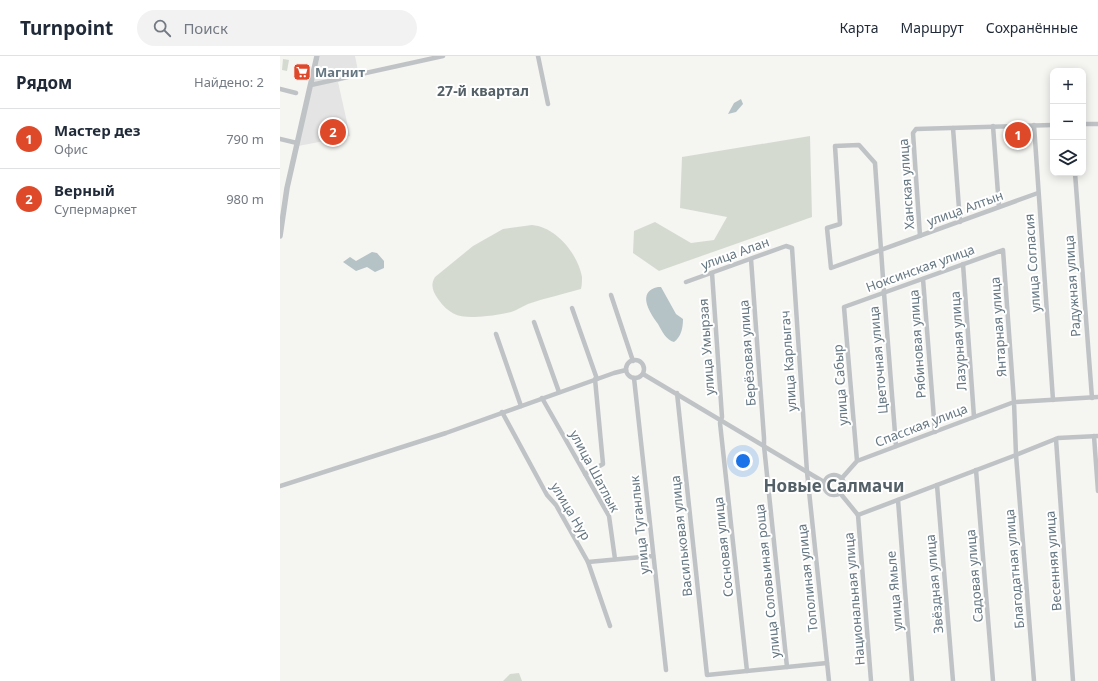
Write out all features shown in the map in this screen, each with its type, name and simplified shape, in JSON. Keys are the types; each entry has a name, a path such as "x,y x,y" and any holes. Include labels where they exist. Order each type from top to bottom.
{"street":[{"path":"280,236 287,188 317,56"},
{"path":"311,85 443,56"},
{"path":"538,56 548,104"},
{"path":"280,89 296,93"},
{"path":"1086,124 1098,124"},
{"name":"улица Согласия","path":"1034,125 1052,400"},
{"path":"960,222 954,128 1050,125"},
{"path":"993,126 999,207"},
{"name":"Ханская улица","path":"920,236 914,131 919,128 954,128"},
{"path":"280,139 297,143"},
{"name":"улица Алтын","path":"881,251 875,163 859,145 835,146 840,224 827,228 831,268 881,251 1038,193"},
{"name":"Радужная улица","path":"1075,176 1092,398"},
{"name":"улица Алан","path":"686,282 786,246 792,248"},
{"name":"улица Карлыгач","path":"792,248 807,472"},
{"name":"Ноксинская улица","path":"844,307 1003,250"},
{"name":"Янтарная улица","path":"1003,250 1014,402 1016,455"},
{"name":"Цветочная улица","path":"881,251 896,446"},
{"name":"Берёзовая улица","path":"752,259 764,446"},
{"name":"Лазурная улица","path":"963,264 974,417"},
{"name":"улица Умырзая","path":"712,273 721,420"},
{"name":"Рябиновая улица","path":"923,279 935,432"},
{"path":"611,295 633,360"},
{"name":"улица Сабыр","path":"844,307 856,461"},
{"path":"572,308 596,379 603,464 585,474"},
{"path":"534,322 559,392"},
{"path":"496,334 521,406"},
{"path":"633,360 628,364 626,370 630,377 634,378 643,374"},
{"path":"633,360 636,360 642,364 644,367 643,374"},
{"path":"280,486 446,433 596,379 626,370"},
{"path":"643,374 824,482"},
{"name":"улица Туганлык","path":"634,378 666,670"},
{"name":"Васильковая улица","path":"677,393 707,675 747,671"},
{"name":"Спасская улица","path":"842,478 856,461 1014,402 1098,397"},
{"name":"улица Шатлык","path":"542,398 609,516 614,559"},
{"name":"улица Нур","path":"502,412 547,495 556,505 588,562 610,626"},
{"name":"Сосновая улица","path":"721,420 720,423 747,671"},
{"path":"840,493 858,515 1056,440 1096,436 1098,491"},
{"name":"Весенняя улица","path":"1056,440 1073,681"},
{"name":"улица Соловьиная роща","path":"764,446 787,667"},
{"name":"Благодатная улица","path":"1016,455 1034,681"},
{"name":"Садовая улица","path":"976,470 993,681"},
{"name":"Тополиная улица","path":"807,472 829,681"},
{"path":"834,474 842,478 844,486 840,493 836,495 828,494 825,490 824,482 826,478 834,474"},
{"name":"Звёздная улица","path":"937,485 953,681"},
{"name":"улица Ямьле","path":"898,500 912,681"},
{"name":"Национальная улица","path":"858,515 872,681"},
{"path":"588,562 653,556"},
{"path":"747,671 827,663"}],"shaded area":[{"path":"320,56 355,56 359,76 338,82 350,136 298,146"},
{"path":"283,59 289,60 287,71 282,70"},
{"path":"741,99 743,104 736,112 728,114 734,103"},
{"path":"810,136 812,217 659,271 633,253 634,231 655,222 691,243 714,240 727,217 680,208 682,157"},
{"path":"532,225 541,227 557,236 571,251 580,268 582,277 581,289 534,302 504,314 466,317 454,314 443,306 436,296 433,288 433,280 435,277 473,246 503,229"},
{"path":"372,252 377,253 384,261 384,268 375,272 367,267 356,271 343,262 350,257 356,261"},
{"path":"658,287 661,287 676,314 683,319 681,332 674,342 664,335 647,303 646,298 648,293"},
{"path":"519,673 522,681 503,681 510,674"}],"place":[{"name":"Магнит","path":"302,72"},
{"name":"Верный","path":"333,132"},
{"name":"Мастер дез","path":"1018,135"}],"district":[{"name":"27-й квартал","path":"483,90"},
{"name":"Новые Салмачи","path":"834,485"}]}
